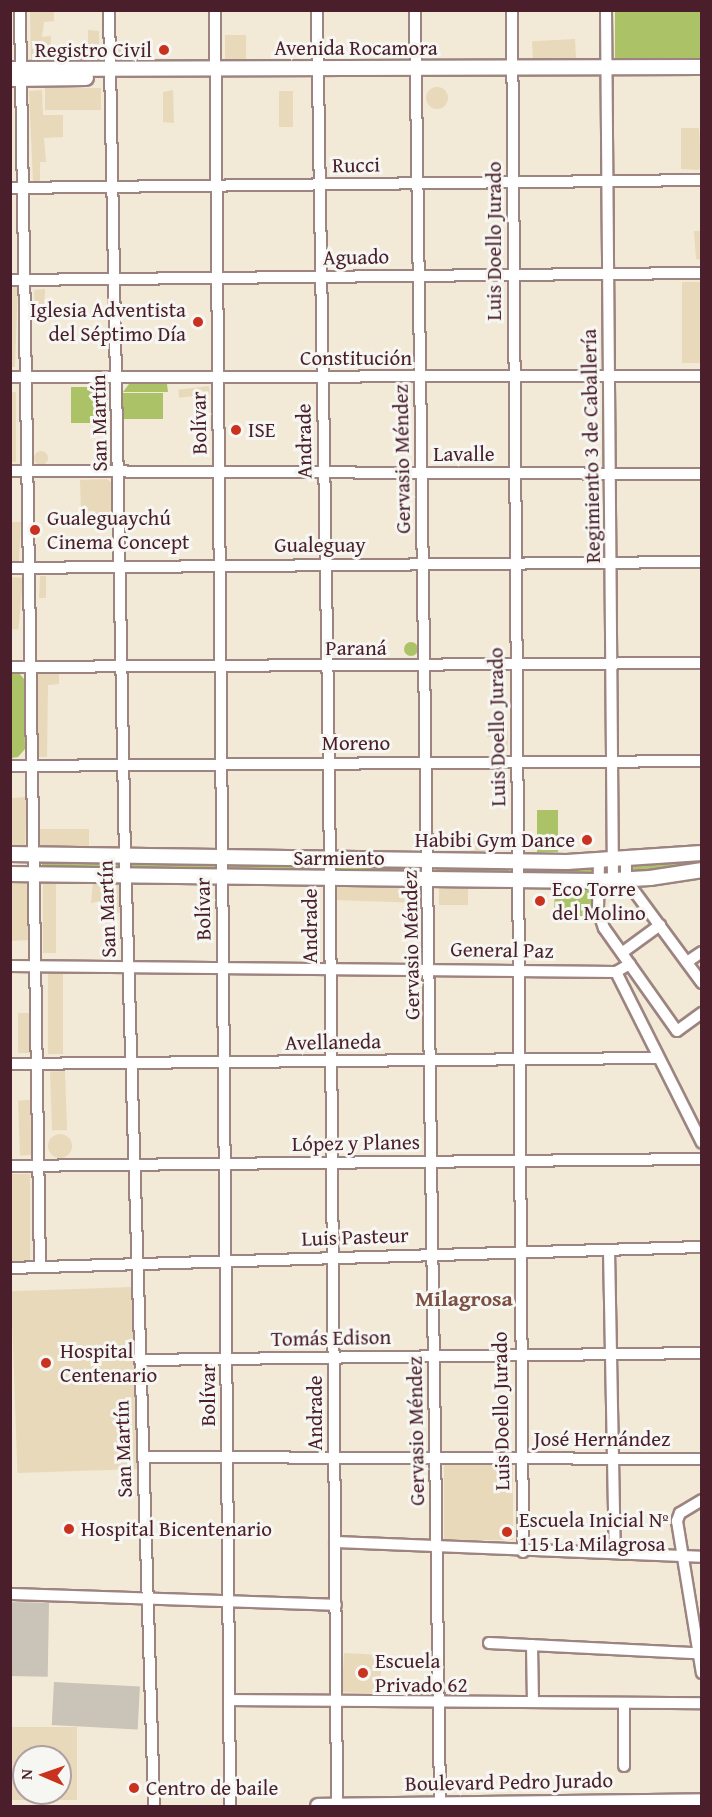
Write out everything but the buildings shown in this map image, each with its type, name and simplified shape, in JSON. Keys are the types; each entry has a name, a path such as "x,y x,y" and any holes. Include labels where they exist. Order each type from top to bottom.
{"main road":[{"name":"Avenida Rocamora","path":"606,72 702,67"},
{"name":"Avenida Rocamora","path":"15,74 606,72 702,76"},
{"name":"Sarmiento","path":"10,854 598,862 702,853"},
{"name":"Sarmiento","path":"10,874 596,881 702,870"},
{"name":"Boulevard Pedro Jurado","path":"318,1806 702,1801"}],"street":[{"path":"20,10 15,74 16,188 23,280 31,766 37,966 36,1064 40,1266"},
{"name":"San Martín","path":"109,10 122,566 124,855 127,876 154,1806"},
{"name":"Bolívar","path":"215,10 230,1806"},
{"name":"Andrade","path":"317,10 330,859 337,1806"},
{"name":"Gervasio Méndez","path":"415,10 428,762 440,1805"},
{"name":"Luis Doello Jurado","path":"513,10 515,666 518,762 518,1252 523,1551"},
{"name":"Regimiento 3 de Caballería","path":"606,10 614,761 620,880"},
{"name":"Rucci","path":"16,188 702,180"},
{"name":"Aguado","path":"10,280 702,273"},
{"name":"Constitución","path":"10,377 610,378 702,376"},
{"name":"Lavalle","path":"10,471 702,474"},
{"name":"Gualeguay","path":"10,568 702,562"},
{"name":"Paraná","path":"10,668 425,668 702,663"},
{"name":"Moreno","path":"10,766 702,760"},
{"path":"598,862 596,881 600,920 630,964 677,1031 702,1013"},
{"path":"620,880 660,925 702,983"},
{"path":"623,952 660,925"},
{"path":"687,962 702,952"},
{"path":"630,964 616,972 657,1058 698,1125 702,1143"},
{"name":"General Paz","path":"10,966 329,967 616,972"},
{"name":"Avellaneda","path":"10,1064 132,1065 657,1058"},
{"name":"López y Planes","path":"10,1166 702,1159"},
{"name":"Luis Pasteur","path":"10,1268 137,1262 702,1246"},
{"path":"609,1250 613,1354 615,1553"},
{"name":"Tomás Edison","path":"140,1360 702,1353"},
{"name":"José Hernández","path":"143,1457 702,1459"},
{"path":"702,1500 680,1512 677,1521 680,1556 702,1673"},
{"path":"335,1542 702,1557"},
{"path":"10,1594 336,1605"},
{"path":"489,1642 697,1653"},
{"path":"532,1645 533,1700"},
{"path":"229,1700 533,1700 624,1704 702,1703"},
{"path":"624,1704 624,1766"}],"shaded area":[{"path":"30,11 54,11 54,21 44,22 42,37 51,36 50,62 31,62"},
{"path":"88,30 99,31 99,62 66,62 66,46 88,46"},
{"path":"225,35 246,35 246,62 225,62"},
{"path":"575,39 576,60 533,62 532,41"},
{"path":"117,46 122,46 123,56 152,56 152,63 118,63"},
{"path":"437,87 447,94 448,98 441,108 437,109 427,102 426,98 433,88"},
{"path":"45,88 101,88 101,110 45,110"},
{"path":"42,90 43,115 63,115 63,137 44,138 46,162 40,162 40,182 33,182 29,91"},
{"path":"173,90 174,123 163,122 163,92"},
{"path":"279,91 293,91 293,127 279,127"},
{"path":"681,128 699,128 701,168 698,170 681,169"},
{"path":"694,231 701,231 701,260 696,259"},
{"path":"682,282 701,282 701,363 682,363"},
{"path":"10,283 18,283 15,367 11,367"},
{"path":"45,289 44,317 35,317 34,290"},
{"path":"209,386 210,394 179,398 178,390"},
{"path":"10,392 16,392 16,462 11,462"},
{"path":"38,451 44,451 48,458 44,465 38,465 34,461 34,455"},
{"path":"107,479 112,483 112,518 96,518 95,511 81,511 80,480"},
{"path":"10,522 21,522 19,561 11,562"},
{"path":"40,576 46,576 46,598 39,598"},
{"path":"11,577 23,578 18,630 10,629"},
{"path":"59,670 59,684 48,685 47,757 36,757 36,671"},
{"path":"488,730 508,730 508,751 500,751 500,737 487,737"},
{"path":"27,797 25,846 11,846 11,798"},
{"path":"38,829 89,829 89,846 38,846"},
{"path":"471,838 495,838 495,854 471,854"},
{"path":"43,878 56,878 56,953 43,953"},
{"path":"120,879 122,913 101,912 100,901 91,903 93,880"},
{"path":"10,881 29,882 31,940 11,941"},
{"path":"336,884 405,886 404,902 335,900"},
{"path":"439,886 468,886 468,905 439,905"},
{"path":"48,973 63,973 63,1054 48,1054"},
{"path":"18,1013 31,1013 31,1053 18,1053"},
{"path":"65,1071 67,1130 52,1130 50,1072"},
{"path":"18,1100 30,1100 32,1155 20,1155"},
{"path":"60,1134 68,1138 72,1146 68,1154 60,1158 52,1154 48,1146 52,1138"},
{"path":"10,1174 30,1174 30,1262 10,1262"},
{"name":"Hospital Centenario","path":"132,1287 138,1469 17,1473 11,1291"},
{"path":"444,1465 513,1465 513,1540 444,1540"},
{"path":"10,1602 49,1603 48,1677 10,1676"},
{"name":"Escuela Privado 62","path":"344,1653 382,1655 380,1694 342,1692"},
{"path":"54,1682 140,1687 138,1729 52,1725"},
{"path":"11,1727 77,1727 77,1800 72,1800 72,1745 12,1745 12,1800"}],"green space":[{"path":"615,11 701,11 701,61 615,61"},
{"path":"129,384 167,384 168,392 123,392"},
{"path":"71,387 108,387 108,423 71,423"},
{"path":"122,393 163,393 163,419 122,419"},
{"path":"408,642 414,642 418,649 414,656 408,656 404,652 404,646"},
{"path":"10,673 19,673 24,679 25,749 18,757 11,758"},
{"path":"537,810 558,810 558,852 537,852"},
{"path":"701,857 701,866 631,874 628,868"},
{"path":"42,860 121,860 121,870 42,870"},
{"path":"132,862 217,863 217,871 132,870"},
{"path":"229,863 321,865 322,869 321,873 227,872"},
{"path":"335,865 420,866 421,870 419,874 335,873"},
{"path":"435,865 510,868 506,874 435,874"},
{"path":"594,867 594,874 523,873 522,868"},
{"path":"555,883 597,887 600,916 554,916"}],"place":[{"name":"Registro Civil","path":"164,50"},
{"name":"Iglesia Adventista del Séptimo Día","path":"198,322"},
{"name":"ISE","path":"236,430"},
{"name":"Gualeguaychú Cinema Concept","path":"35,530"},
{"name":"Habibi Gym Dance","path":"587,840"},
{"name":"Eco Torre del Molino","path":"540,901"},
{"name":"Hospital Centenario","path":"46,1363"},
{"name":"Hospital Bicentenario","path":"69,1529"},
{"name":"Escuela Inicial Nº 115 La Milagrosa","path":"507,1532"},
{"name":"Escuela Privado 62","path":"363,1673"},
{"name":"Centro de baile","path":"134,1788"}],"district":[{"name":"Milagrosa","path":"464,1299"}]}
